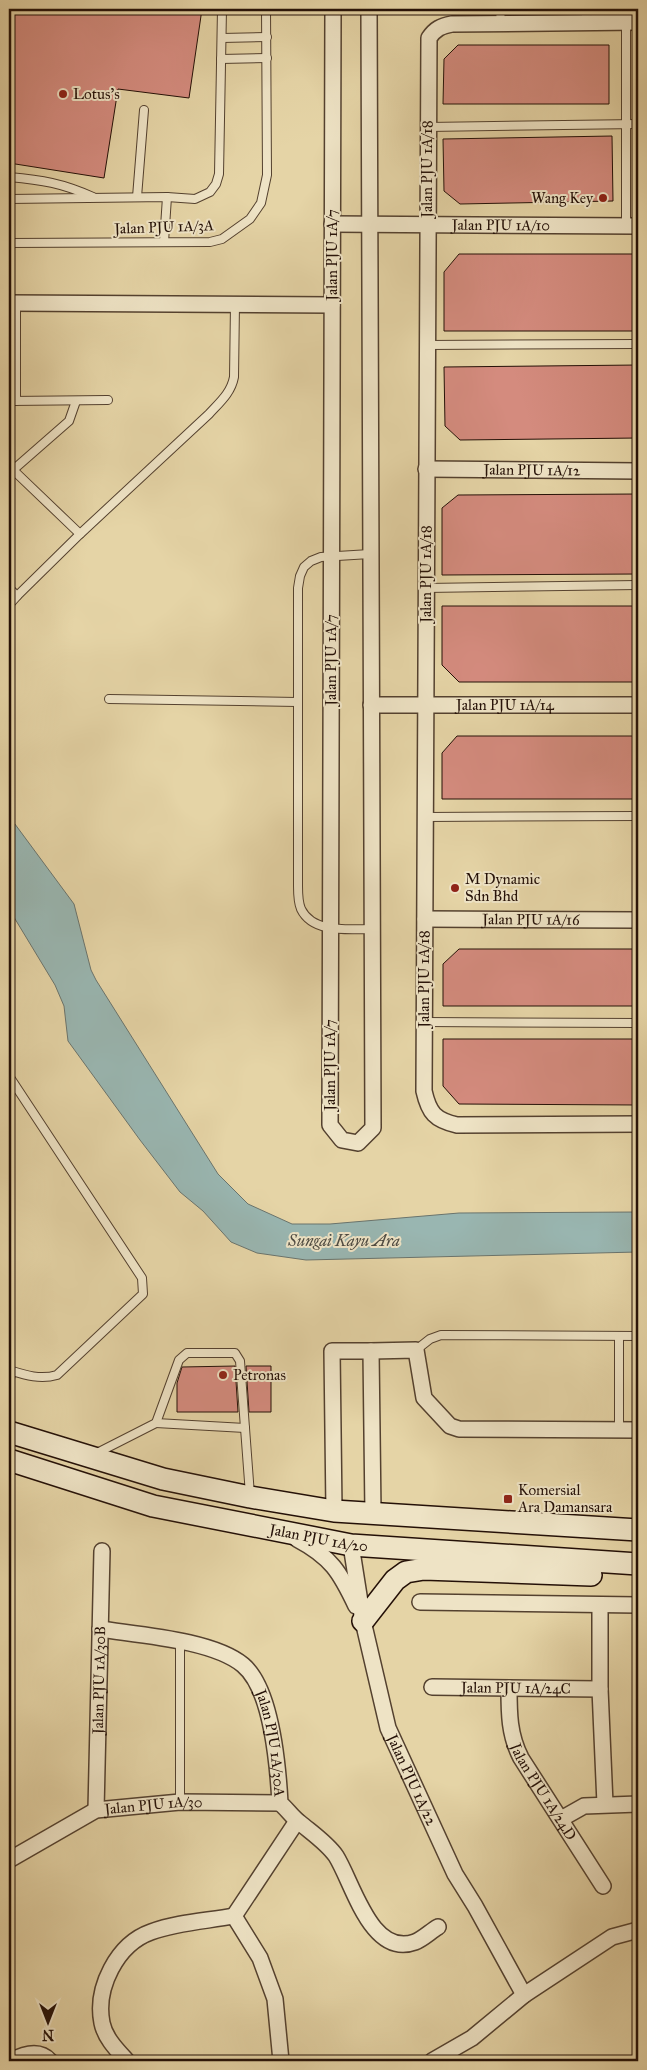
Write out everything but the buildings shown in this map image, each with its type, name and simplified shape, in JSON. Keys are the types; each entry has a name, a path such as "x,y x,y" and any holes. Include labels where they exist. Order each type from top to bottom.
{"street":[{"name":"Jalan PJU 1A/7","path":"334,9 330,1125 342,1140 358,1143 373,1128 369,9"},
{"name":"Jalan PJU 1A/18","path":"632,22 586,15 500,16 442,26 434,31 429,38 427,127 424,1091 428,1107 436,1116 445,1122 457,1125 638,1124"},
{"name":"Jalan PJU 1A/10","path":"332,224 632,226"},
{"path":"13,303 332,305"},
{"name":"Jalan PJU 1A/12","path":"426,469 638,470"},
{"name":"Jalan PJU 1A/14","path":"371,705 638,705"},
{"name":"Jalan PJU 1A/16","path":"425,919 638,920"},
{"path":"334,1511 332,1352 416,1350 424,1398 450,1426 459,1429 638,1430"},
{"path":"371,1351 373,1514"},
{"name":"Jalan PJU 1A/20","path":"9,1431 88,1458 162,1479 250,1497 334,1511 638,1530"},
{"name":"Jalan PJU 1A/20","path":"9,1460 153,1506 351,1545 638,1564"},
{"path":"250,1497 263,1509 322,1524 335,1530 342,1534 351,1545"},
{"path":"280,1530 314,1548 337,1569 363,1620 395,1580 406,1572 424,1569 638,1576"},
{"name":"Jalan PJU 1A/22","path":"351,1545 363,1620 388,1728 455,1874 475,1906 524,1995"},
{"name":"Jalan PJU 1A/30B","path":"96,1810 102,1551"},
{"path":"420,1602 638,1605"},
{"path":"600,1604 600,1689 605,1804"},
{"name":"Jalan PJU 1A/30A","path":"100,1629 180,1640 229,1655 245,1666 257,1682 273,1736 278,1764 280,1803 336,1856 352,1891 371,1924 380,1934 391,1941 404,1944 416,1942 438,1927"},
{"name":"Jalan PJU 1A/24C","path":"432,1687 600,1689"},
{"name":"Jalan PJU 1A/24D","path":"509,1688 510,1724 513,1743 604,1886"},
{"name":"Jalan PJU 1A/30","path":"9,1860 96,1810 180,1802 280,1803"},
{"path":"562,1819 584,1806 638,1804"},
{"path":"127,2061 108,2040 102,2023 102,2002 106,1980 122,1950 149,1932 178,1925 234,1916 297,1821"},
{"path":"234,1916 260,1958 275,1999 281,2061"},
{"path":"432,2061 472,2038 524,1995 612,1937 638,1930"},
{"path":"11,2061 28,2054 45,2056 50,2061"}],"lane":[{"path":"9,199 167,197 195,199 210,192 216,184 219,174 222,9"},
{"name":"Jalan PJU 1A/3A","path":"9,243 210,242 222,239 250,219 260,203 267,175 266,9"},
{"path":"632,22 626,124 632,226"},
{"path":"222,38 267,37"},
{"path":"221,59 267,58"},
{"path":"137,197 144,110"},
{"path":"427,127 638,124"},
{"path":"9,177 47,180 72,187 95,198"},
{"path":"164,242 167,197"},
{"path":"13,303 12,401 108,400"},
{"path":"9,605 80,534 209,414 227,394 232,386 234,377 235,304"},
{"path":"426,345 638,344"},
{"path":"76,401 69,421 11,468 80,534"},
{"path":"370,554 331,555 311,561 304,567 298,588 297,702 300,908 307,917 330,928 372,928"},
{"path":"426,588 638,585"},
{"path":"9,588 17,596"},
{"path":"109,699 297,702"},
{"path":"425,817 638,816"},
{"path":"424,1022 638,1023"},
{"path":"9,1076 142,1278 144,1286 143,1294 57,1375 47,1378 10,1370 9,1382"},
{"path":"416,1350 430,1339 441,1336 638,1336"},
{"path":"619,1336 619,1430"},
{"path":"156,1423 180,1360 187,1353 235,1353 240,1361 250,1497"},
{"path":"88,1458 156,1423 245,1428"},
{"path":"180,1640 180,1802"}],"water":[{"name":"Sungai Kayu Ara","path":"9,816 74,904 91,970 96,980 218,1174 248,1204 292,1224 330,1224 459,1213 638,1212 638,1252 306,1260 257,1253 231,1242 203,1211 180,1192 68,1041 64,1006 55,985 9,909"}],"place":[{"name":"Lotus's","path":"63,94"},
{"name":"Wang Key","path":"603,198"},
{"name":"M Dynamic Sdn Bhd","path":"455,888"},
{"name":"Petronas","path":"223,1375"},
{"name":"Komersial Ara Damansara","path":"508,1499"}]}
